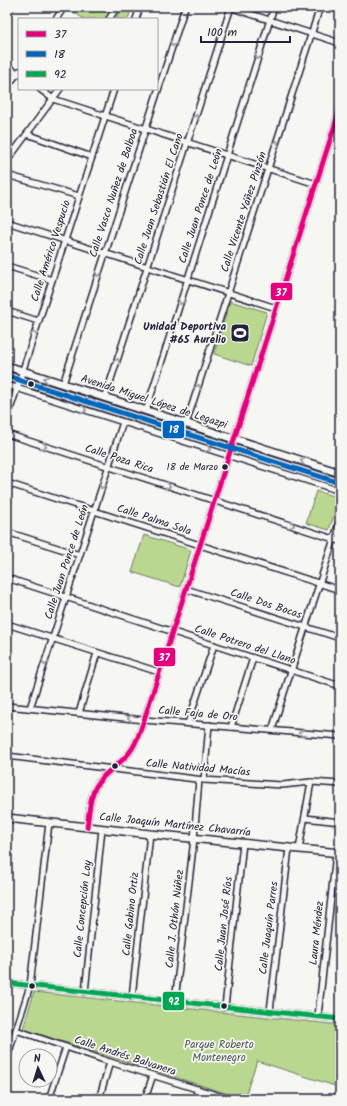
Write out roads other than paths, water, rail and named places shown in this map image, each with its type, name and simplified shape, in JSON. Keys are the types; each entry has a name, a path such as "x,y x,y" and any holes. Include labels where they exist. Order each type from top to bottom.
{"main road":[{"name":"Avenida Miguel López de Legazpi","path":"7,366 340,473"},
{"name":"Avenida Miguel López de Legazpi","path":"7,376 340,483"},
{"name":"Calle Joaquín Martínez Chavarría","path":"7,818 338,853"}],"street":[{"path":"7,13 11,7"},
{"path":"57,18 64,7"},
{"path":"110,18 118,7"},
{"path":"136,18 140,7"},
{"name":"Calle Vasco Nuñez de Balboa","path":"63,384 185,7"},
{"path":"230,7 340,43"},
{"name":"Calle Juan Sebastián El Cano","path":"105,398 230,7"},
{"name":"Calle Juan Ponce de León","path":"146,411 274,7"},
{"name":"Calle Vicente Yáñez Pinzón","path":"186,424 320,7"},
{"path":"7,66 18,73 7,88"},
{"path":"41,90 53,99 316,184"},
{"path":"7,162 59,90"},
{"name":"Calle Américo Vespucio","path":"7,419 114,90"},
{"path":"87,827 94,788 100,780 130,753 144,720 340,109"},
{"path":"27,134 92,157"},
{"path":"7,174 79,196"},
{"path":"7,222 276,308"},
{"path":"7,266 52,280"},
{"path":"7,311 38,321"},
{"path":"7,385 340,491"},
{"name":"Calle Juan Ponce de León","path":"30,708 123,422"},
{"name":"Calle Poza Rica","path":"7,434 340,541"},
{"name":"Calle Palma Sola","path":"7,483 340,590"},
{"path":"272,730 340,520"},
{"path":"7,532 80,555"},
{"name":"Calle Potrero del Llano","path":"7,578 340,686"},
{"name":"Calle Dos Bocas","path":"186,589 340,638"},
{"path":"7,624 159,672"},
{"path":"188,723 214,645"},
{"path":"79,713 97,653"},
{"path":"231,727 253,658"},
{"name":"Calle Faja de Oro","path":"7,706 144,720 340,736"},
{"name":"Calle J. Othón Núñez","path":"175,1001 201,780 209,725"},
{"name":"Calle Natividad Macías","path":"7,756 201,780 282,785 311,782 340,784"},
{"path":"299,849 311,782"},
{"path":"305,818 340,822"},
{"path":"7,1058 30,986 49,823"},
{"name":"Calle Concepción Loy","path":"85,992 102,829"},
{"name":"Calle Gabino Ortiz","path":"132,997 150,834"},
{"name":"Calle Juan José Ríos","path":"225,1007 243,843"},
{"name":"Calle Juaquín Parres","path":"270,1011 288,848"},
{"name":"Laura Méndez","path":"318,1016 338,853"},
{"path":"7,984 340,1019"},
{"name":"Calle Andrés Balvanera","path":"16,1030 66,1048 229,1099"},
{"path":"49,1099 66,1048"},
{"path":"99,1099 110,1062"},
{"path":"145,1099 153,1076"},
{"path":"195,1099 198,1089"},
{"path":"337,1099 340,1090"}],"place":[{"name":"Unidad Deportiva #65 Aurelio","path":"240,333"},
{"name":"18 de Marzo","path":"225,467"}],"park label":[{"name":"Parque Roberto Montenegro","path":"219,1051"}]}
